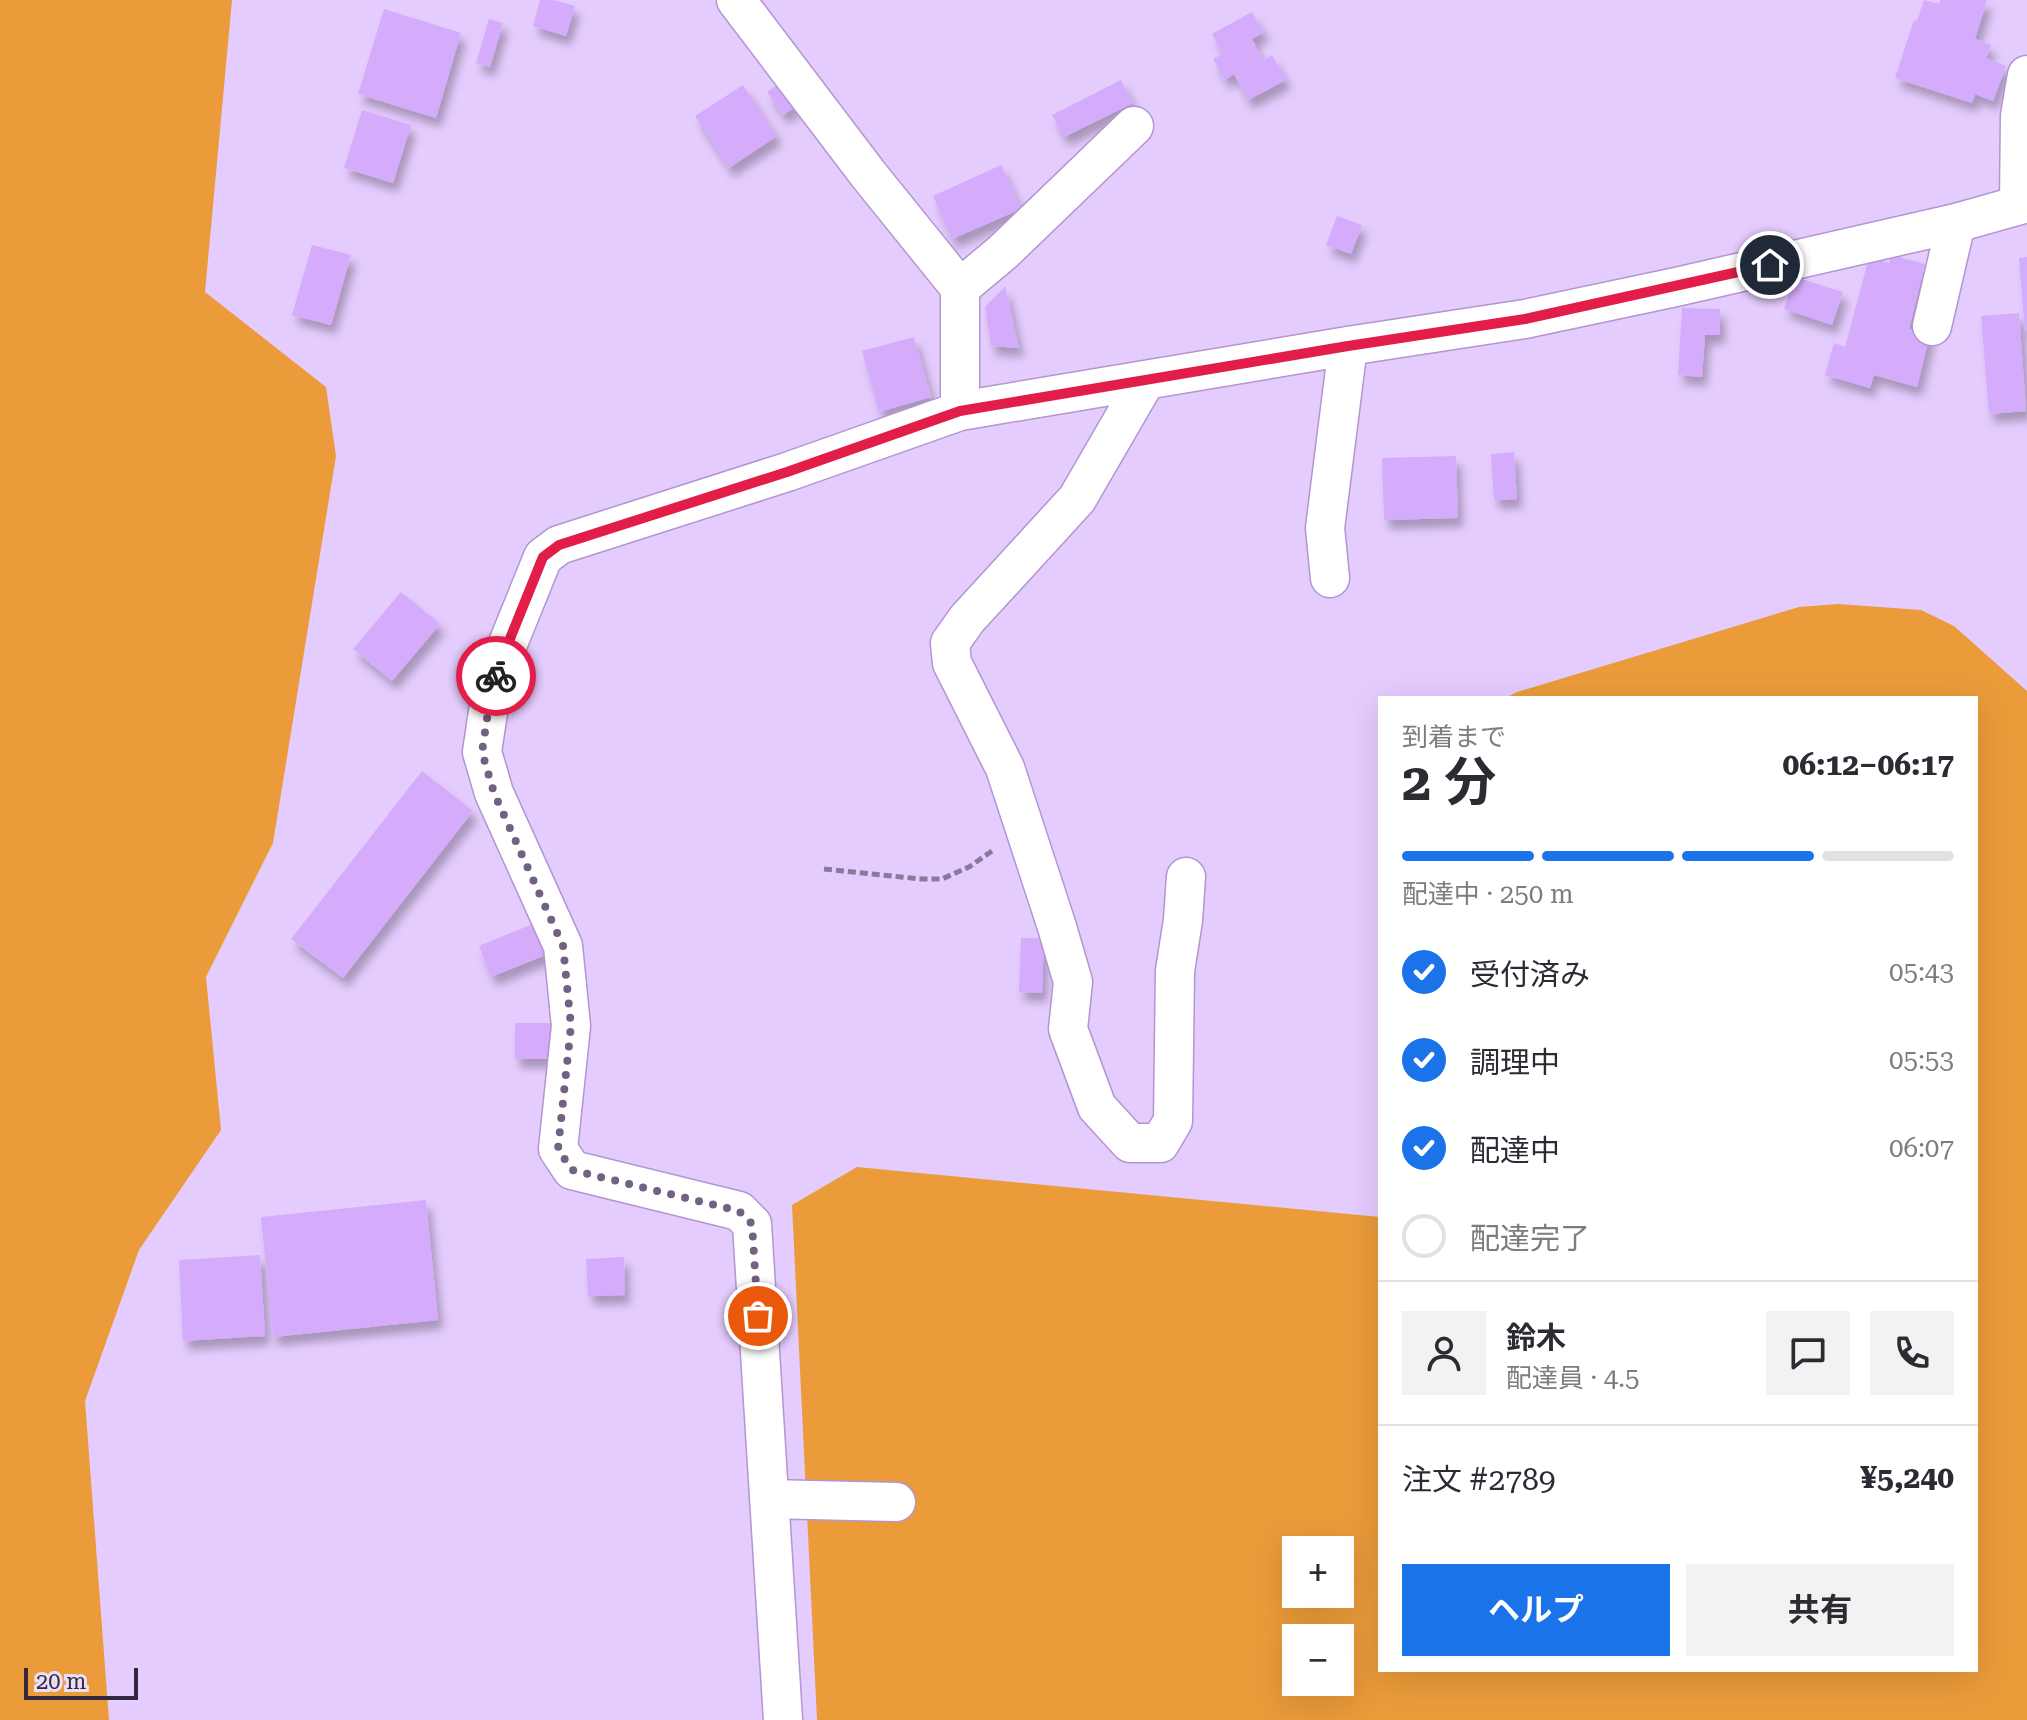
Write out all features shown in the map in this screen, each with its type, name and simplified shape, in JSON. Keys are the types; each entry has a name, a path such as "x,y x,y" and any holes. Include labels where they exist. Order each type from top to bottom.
{"street":[{"path":"736,0 868,174 960,288 960,411"},
{"path":"783,1720 752,1224 739,1211 572,1170 558,1149 571,1026 563,946 494,793 482,752 494,683 543,557 559,545 787,472 960,411 1541,316 1956,223 2023,204 2020,116 2027,75"},
{"path":"960,288 1003,252 1134,126"},
{"path":"1932,326 1956,223"},
{"path":"1330,578 1325,528 1348,346"},
{"path":"1146,380 1077,499 967,619 950,643 952,663 1005,768 1057,927 1073,982 1068,1029 1097,1107 1130,1143 1160,1143 1173,1121 1175,971 1186,877"},
{"path":"769,1499 896,1502"}],"path":[{"path":"824,869 942,879 969,867 992,851 994,837"}],"shaded area":[{"path":"0,0 232,0 205,292 326,387 336,456 273,843 206,977 221,1130 139,1250 85,1401 109,1720 0,1720"},
{"path":"1838,604 1921,610 1954,626 2027,691 2027,1720 817,1720 792,1205 857,1167 1378,1217 1378,1672 1978,1672 1978,696 1509,696 1799,607"}],"building":[{"path":"540,0 575,6 566,36 533,26"},
{"path":"1924,0 1939,4 1940,0 1987,0 1975,39 1991,45 1986,58 2006,66 1993,101 1975,94 1972,103 1895,78 1914,20 1917,21"},
{"path":"384,9 461,33 436,118 358,94"},
{"path":"1252,12 1264,32 1252,39 1263,60 1272,55 1286,80 1248,100 1234,74 1225,80 1213,59 1223,54 1212,34"},
{"path":"489,19 503,23 490,67 476,63"},
{"path":"1121,80 1133,103 1064,137 1052,115"},
{"path":"781,82 797,106 783,115 767,92"},
{"path":"743,85 777,136 729,168 695,116"},
{"path":"362,110 411,125 393,183 344,168"},
{"path":"1001,165 1021,209 952,239 933,196"},
{"path":"1337,216 1362,225 1351,254 1326,245"},
{"path":"312,245 351,255 331,325 292,315"},
{"path":"1891,255 1925,264 1909,329 1930,334 1917,387 1874,375 1870,388 1825,375 1834,343 1845,347 1869,257 1889,263"},
{"path":"2027,257 2027,331 2025,331 2019,258"},
{"path":"1795,277 1843,292 1832,325 1784,309"},
{"path":"1005,286 1019,348 991,346 985,307"},
{"path":"1682,308 1720,309 1720,335 1705,335 1702,377 1678,375"},
{"path":"2019,313 2026,411 1989,414 1981,316"},
{"path":"914,337 931,397 879,412 862,351"},
{"path":"1514,452 1517,499 1494,500 1491,454"},
{"path":"1456,456 1458,518 1384,520 1382,458"},
{"path":"401,592 440,624 392,681 353,649"},
{"path":"422,771 473,811 343,978 291,939"},
{"path":"535,923 548,954 491,977 479,946"},
{"path":"1021,938 1044,938 1042,993 1019,992"},
{"path":"515,1023 555,1023 554,1059 515,1059"},
{"path":"426,1200 438,1320 273,1337 261,1217"},
{"path":"260,1255 265,1336 183,1341 179,1260"},
{"path":"624,1257 625,1295 588,1296 586,1259"}],"way so far":[{"path":"496,676 482,752 494,793 563,946 571,1026 558,1149 572,1170 739,1211 752,1224 758,1316"}],"route":[{"path":"496,676 543,557 559,545 787,472 960,411 1525,319 1770,265"}]}
